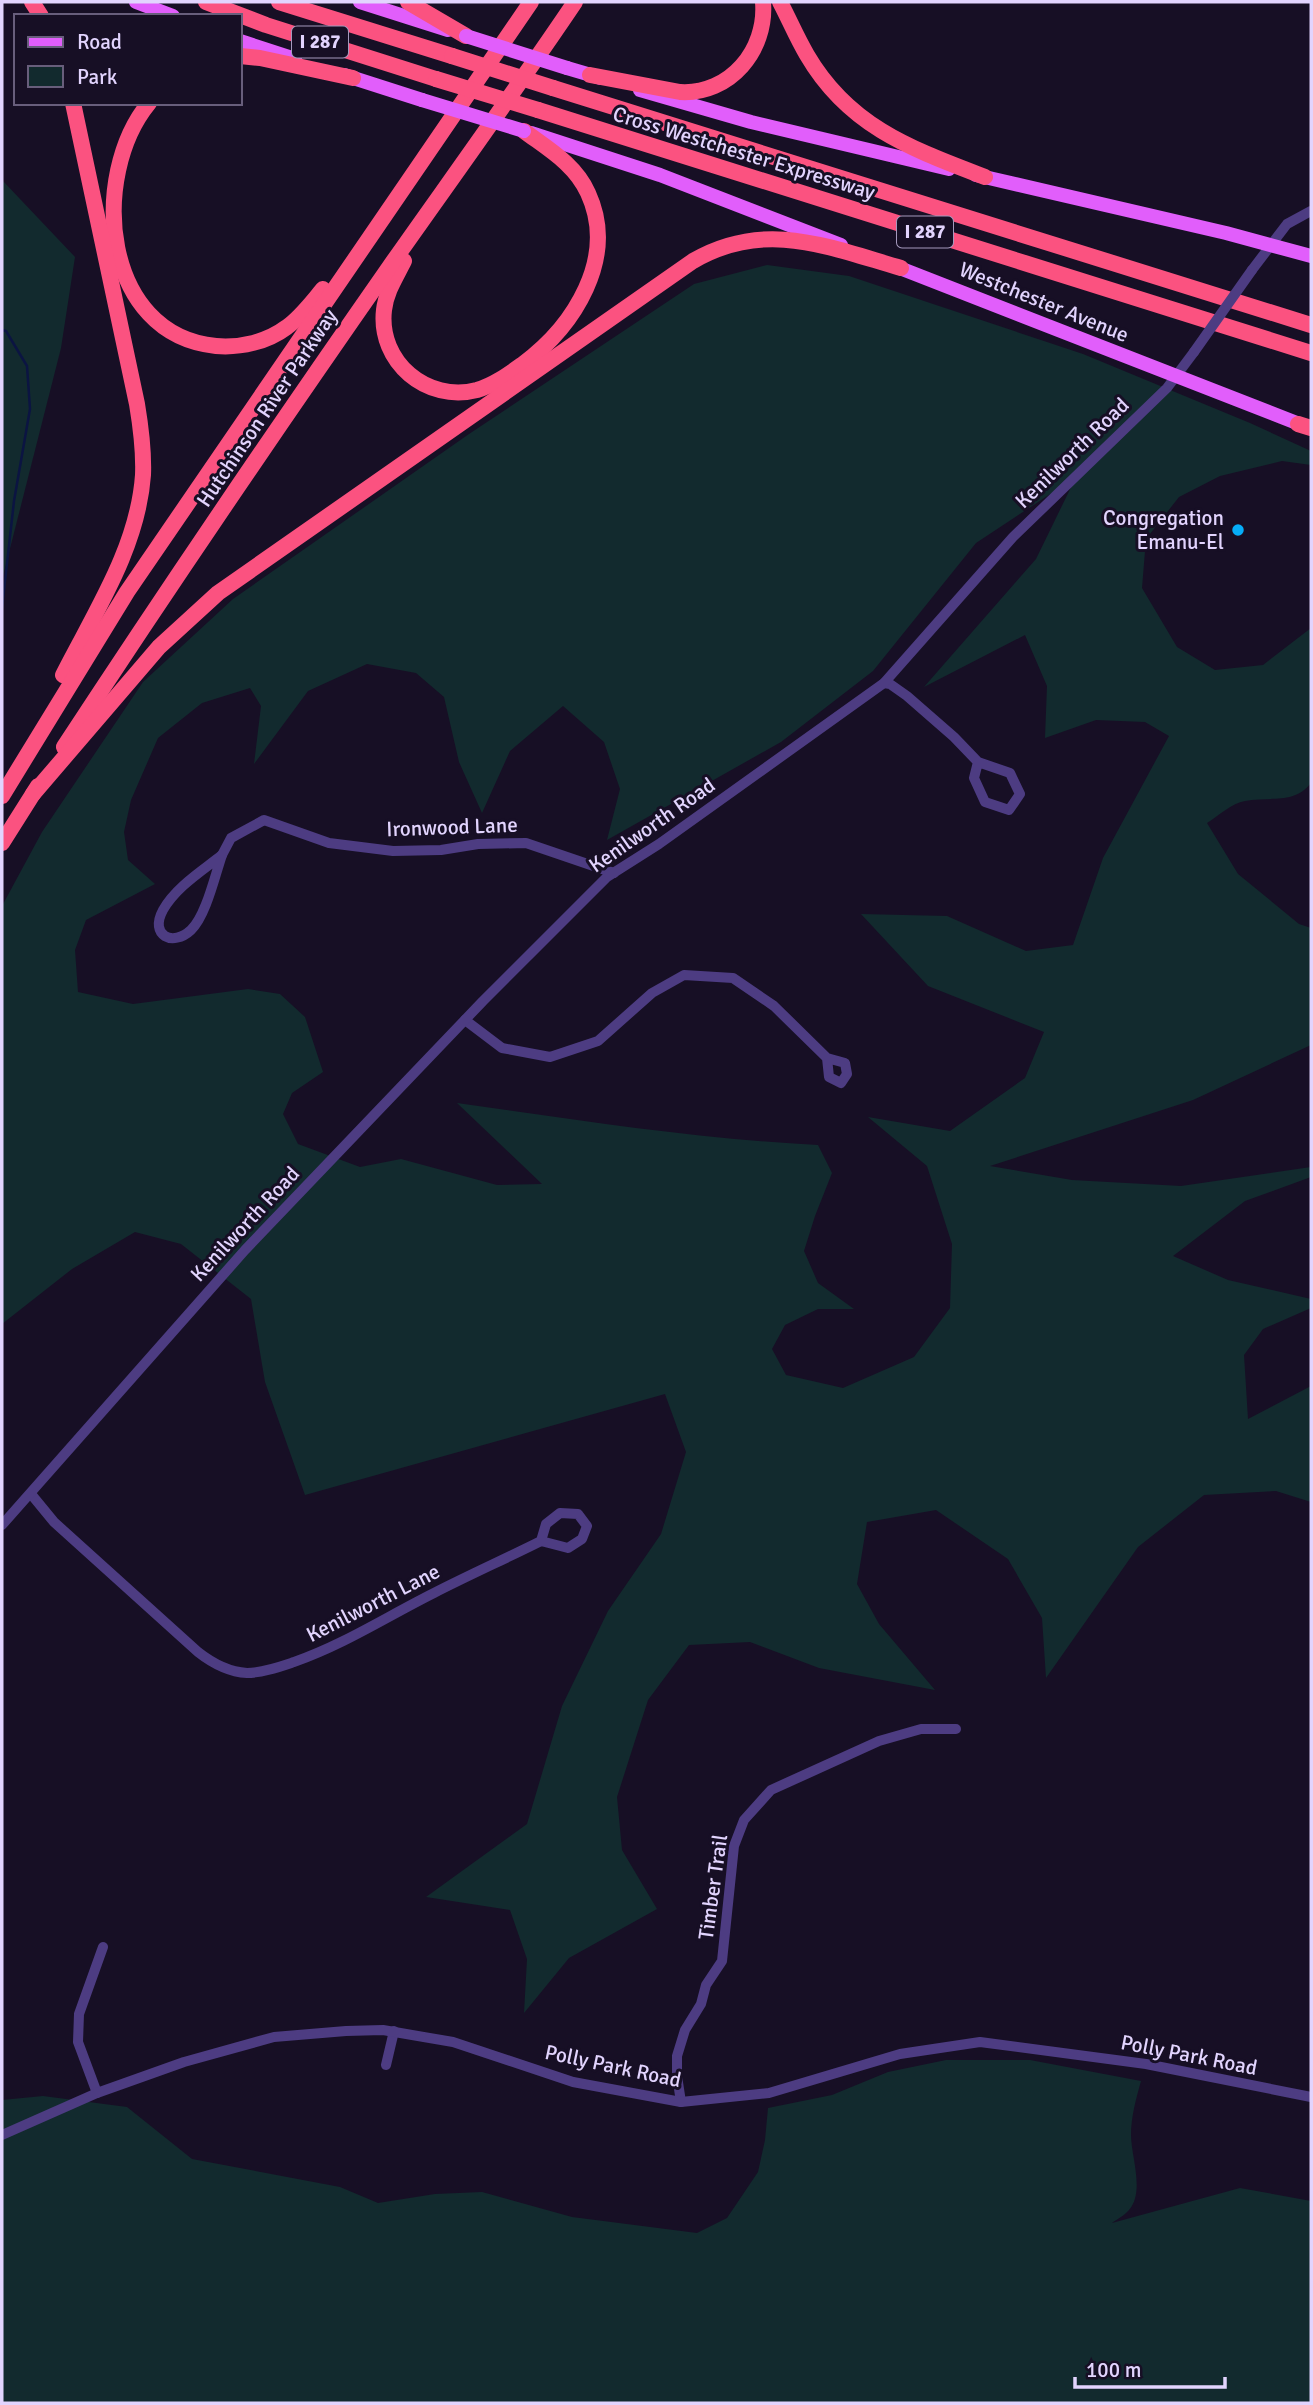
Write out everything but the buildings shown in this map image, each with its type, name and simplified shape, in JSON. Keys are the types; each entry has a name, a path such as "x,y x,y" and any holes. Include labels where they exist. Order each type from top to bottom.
{"highway":[{"name":"Cross Westchester Expressway","path":"206,2 237,14"},
{"name":"Cross Westchester Expressway","path":"279,2 1311,325"},
{"path":"408,2 466,36"},
{"path":"492,59 520,2"},
{"name":"Hutchinson River Parkway","path":"2,796 122,600 531,2"},
{"path":"590,75 680,92 694,92 715,86 736,73 751,55 761,32 763,2"},
{"path":"780,2 811,62 830,87 858,114 887,135 913,149 985,177"},
{"name":"Hutchinson River Parkway","path":"2,843 207,533 391,264 574,4"},
{"name":"Cross Westchester Expressway","path":"242,16 1311,353"},
{"path":"242,56 353,78"},
{"path":"10,781 124,551 136,518 142,476 143,445 137,404 73,105"},
{"path":"148,105 133,127 121,156 116,186 117,240 125,276 134,295 152,317 179,336 204,344 230,346 254,343 278,333 304,311 379,223"},
{"path":"442,195 391,286 385,303 384,325 394,356 412,377 439,390 469,391 489,385 512,372 553,338 580,303 594,266 596,220 584,184 561,158 524,131"},
{"path":"33,794 159,647 218,593 693,261 732,243 778,238 817,244 901,268"}],"main road":[{"path":"136,2 168,14"},
{"path":"360,2 567,68 751,122 1271,244 1311,256"},
{"path":"242,42 353,78"},
{"name":"Westchester Avenue","path":"353,78 669,178 1307,427"}],"street":[{"name":"Kenilworth Road","path":"2,1525 245,1250 465,1020 614,873 682,828 884,683 1013,537 1167,388 1287,224 1311,211"},
{"path":"884,683 907,696 978,762 1010,773 1020,794 1009,810 985,802 974,778 978,762"},
{"name":"Ironwood Lane","path":"222,855 187,882 165,907 157,924 164,935 172,939 181,937 192,929 199,919 222,855 231,838 264,820 329,843 393,851 526,843 614,873"},
{"path":"465,1020 502,1048 550,1057 598,1041 652,993 684,975 733,978 774,1006 827,1058"},
{"name":"Kenilworth Lane","path":"31,1493 54,1522 198,1652 211,1662 246,1673 284,1665 332,1648 432,1594 541,1541"},
{"name":"Timber Trail","path":"681,2102 677,2056 685,2030 701,2004 706,1985 723,1961 734,1846 744,1820 771,1790 879,1741 921,1729 956,1730"},
{"path":"97,2094 78,2042 79,2014 103,1947"},
{"name":"Polly Park Road","path":"2,2135 97,2094 184,2062 274,2037 346,2031 394,2031 453,2042 573,2082 681,2102 769,2093 900,2054 980,2042 1146,2064 1311,2097"},
{"path":"386,2065 394,2031"}],"green space":[{"path":"2,180 75,257 61,348 2,580"},
{"path":"767,265 849,276 1083,354 1311,451 1311,465 1282,461 1220,476 1179,497 1146,539 1142,588 1177,647 1215,670 1263,665 1311,628 1311,783 1304,790 1289,797 1240,802 1207,823 1238,874 1299,924 1311,928 1311,1045 1193,1100 990,1166 1072,1180 1181,1186 1311,1167 1311,1177 1245,1201 1173,1256 1228,1280 1311,1299 1311,1308 1263,1329 1244,1355 1248,1419 1311,1386 1311,1502 1276,1491 1204,1495 1138,1547 1046,1678 1042,1618 1008,1559 936,1510 867,1522 857,1584 879,1624 935,1690 819,1668 750,1642 689,1645 648,1700 617,1797 622,1850 657,1909 569,1958 524,2013 527,1959 510,1910 426,1897 527,1824 562,1706 608,1611 661,1534 686,1452 665,1394 305,1495 265,1382 251,1299 181,1244 135,1232 72,1269 2,1324 2,906 42,832 143,682 233,599 469,434 694,284","holes":["1076,477 1036,559 924,687 1025,635 1047,686 1045,738 1096,720 1145,722 1169,736 1103,858 1073,945 1026,951 947,916 861,914 928,986 1044,1032 1025,1078 950,1131 868,1117 927,1166 952,1244 950,1308 914,1357 843,1388 786,1375 772,1349 785,1325 818,1309 854,1309 818,1283 804,1251 832,1173 818,1145 682,1134 457,1103 542,1184 497,1185 401,1159 360,1167 298,1144 283,1114 292,1093 323,1072 305,1017 280,994 248,989 133,1004 78,992 75,950 86,920 155,884 128,860 124,832 131,800 158,738 202,703 250,688 261,706 254,764 308,691 367,664 416,673 444,697 459,762 482,813 510,751 563,706 604,742 620,789 607,840 781,742 873,671 976,543"]},
{"path":"946,2060 1030,2060 1141,2081 1131,2128 1136,2194 1129,2210 1112,2223 1240,2188 1311,2201 1311,2403 2,2403 2,2100 43,2096 127,2107 192,2159 340,2187 378,2203 435,2194 482,2192 572,2217 697,2233 727,2218 758,2172 768,2108 832,2095 888,2072"}],"waterway":[{"path":"2,330 6,331 27,366 30,409 14,501 2,608"}],"place":[{"name":"Congregation Emanu-El","path":"1238,530"}]}
